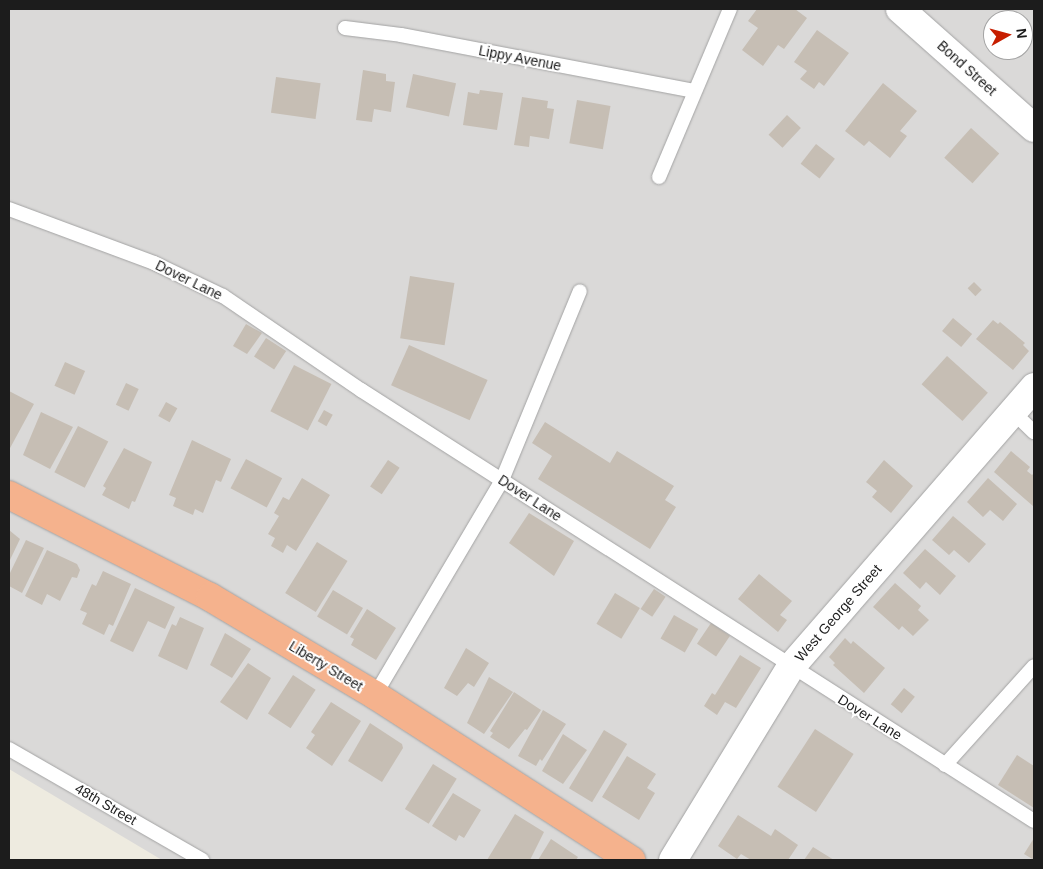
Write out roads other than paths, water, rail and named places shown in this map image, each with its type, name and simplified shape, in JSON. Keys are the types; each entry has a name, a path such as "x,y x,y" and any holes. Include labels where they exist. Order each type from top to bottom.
{"highway":[{"name":"Liberty Street","path":"9,495 210,598 375,695 630,860"}],"street":[{"name":"Bond Street","path":"900,9 1034,128"},
{"name":"West George Street","path":"673,860 791,667 1034,387"}],"lane":[{"path":"659,177 730,9"},
{"name":"Lippy Avenue","path":"345,28 401,34 694,91"},
{"name":"Dover Lane","path":"9,209 154,263 223,296 361,390 1034,821"},
{"path":"375,695 502,480 580,291"},
{"path":"1013,412 1034,432"},
{"path":"945,765 1034,666"},
{"name":"48th Street","path":"9,749 202,860"}]}
